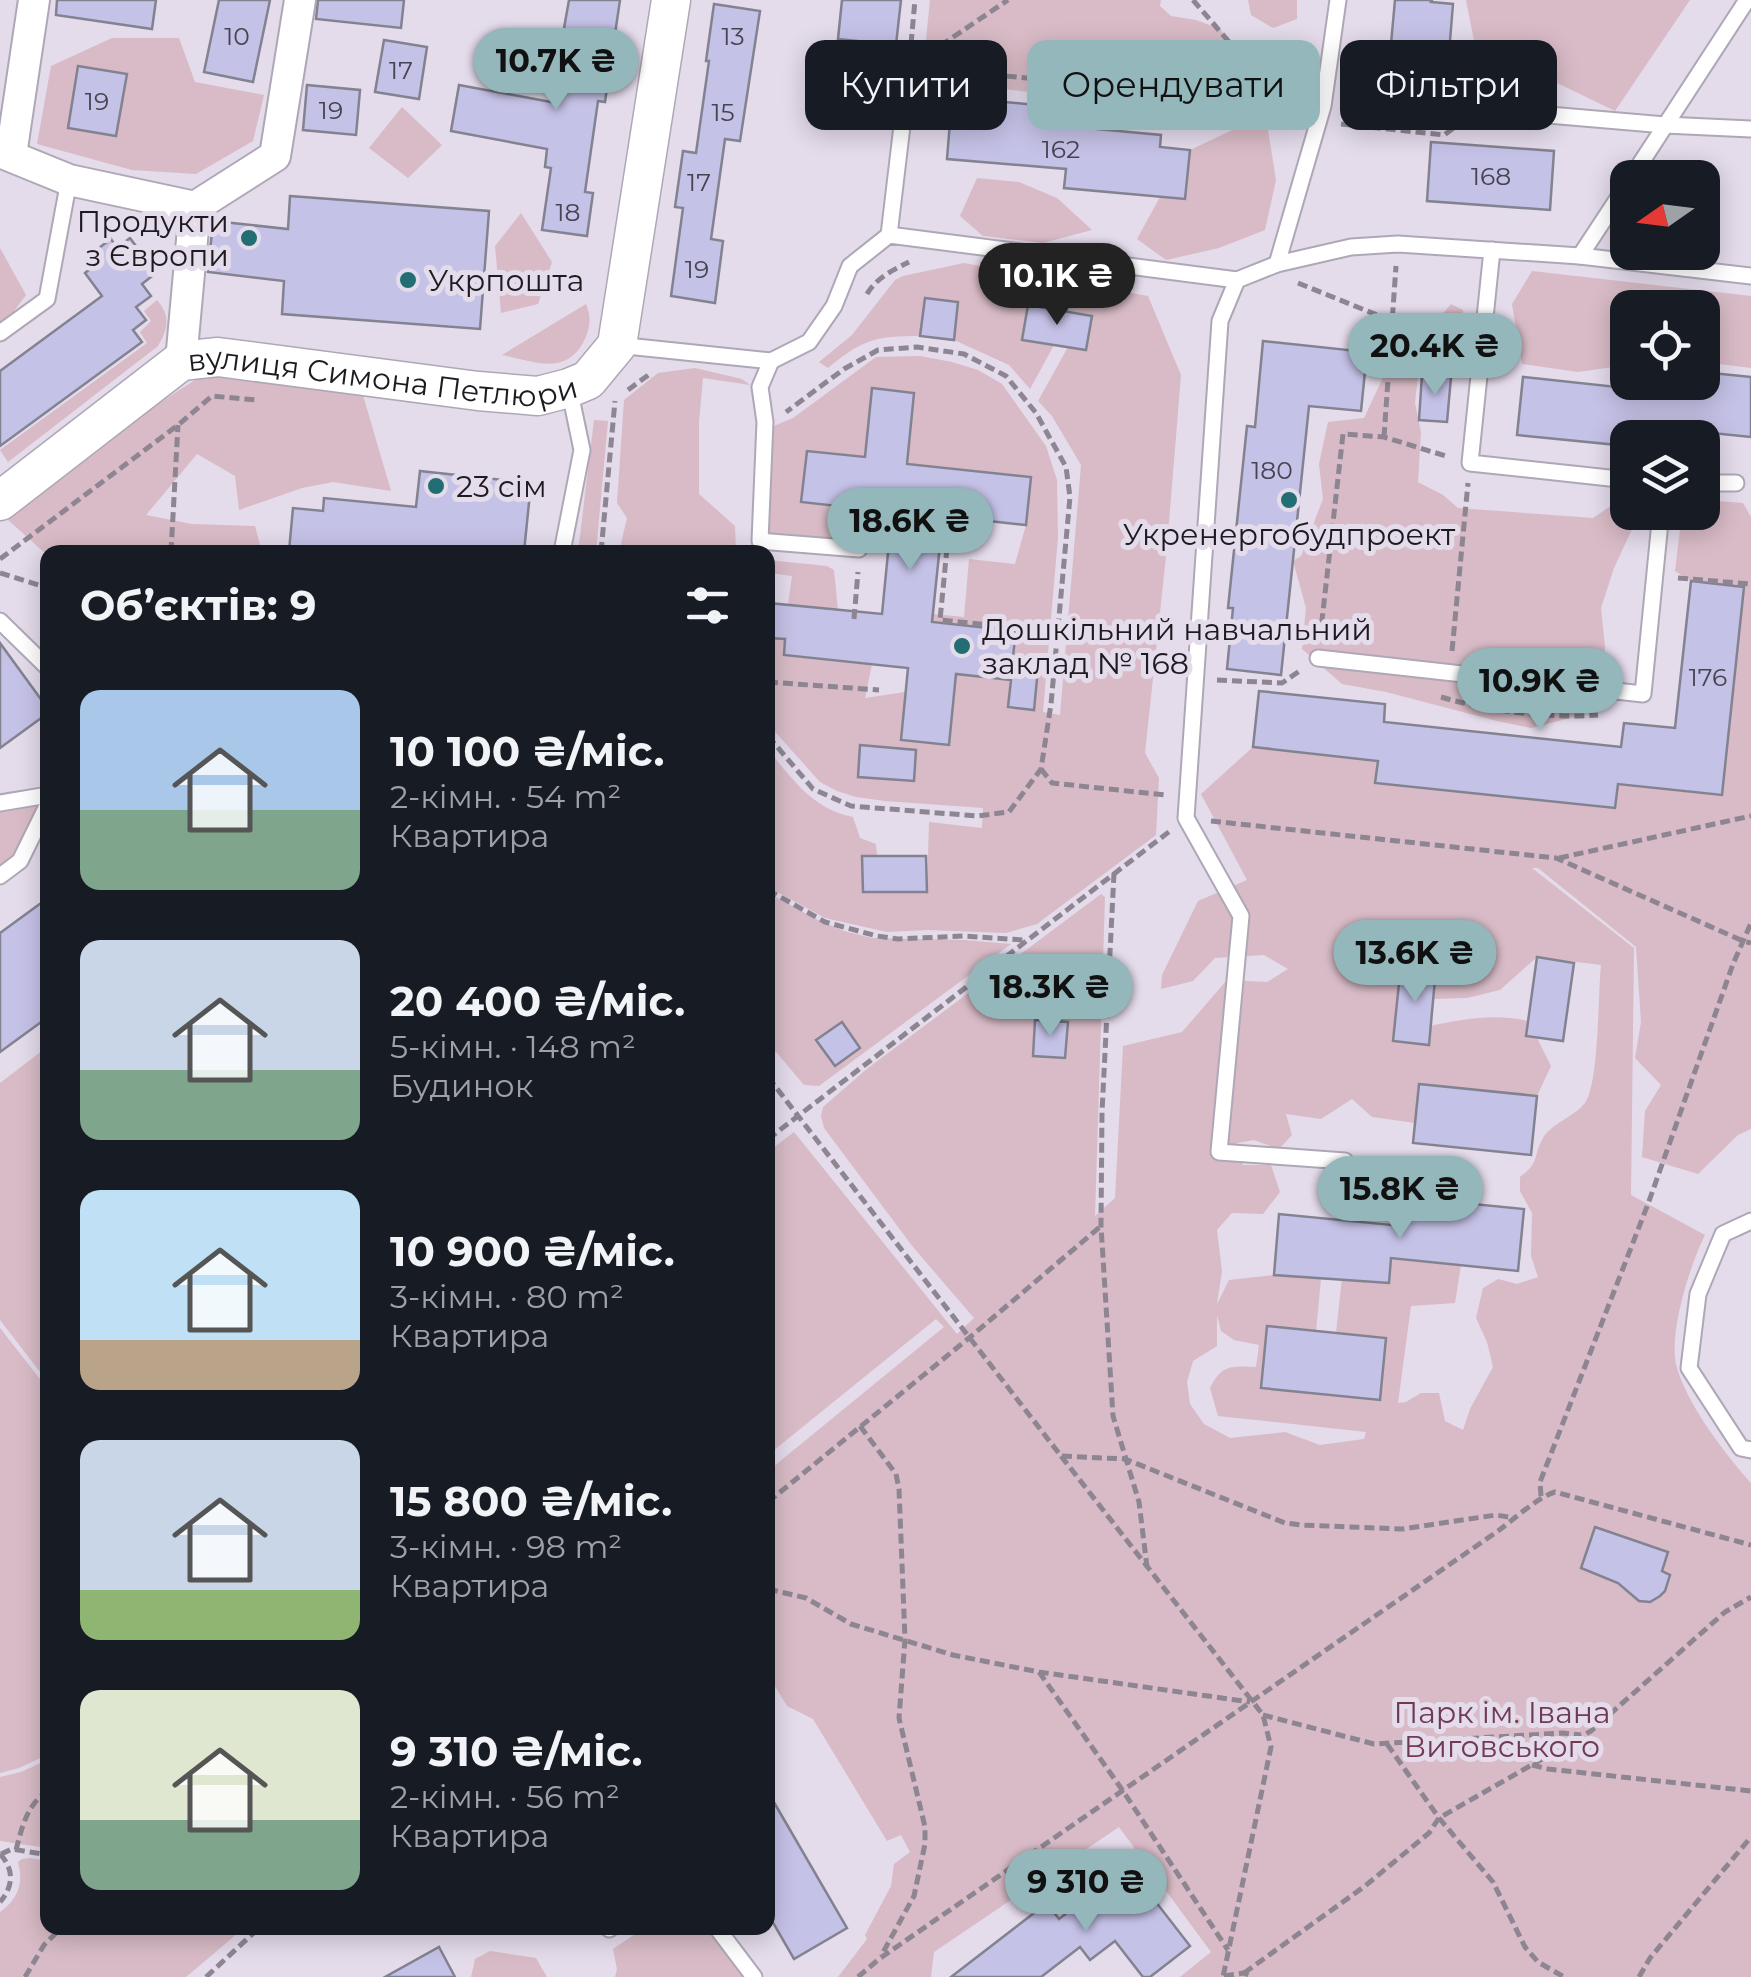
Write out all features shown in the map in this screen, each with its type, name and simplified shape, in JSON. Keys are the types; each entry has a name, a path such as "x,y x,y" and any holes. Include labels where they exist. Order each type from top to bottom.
{"street":[{"path":"34,0 6,154 69,180 194,207 276,156 300,0"},
{"path":"617,344 671,0"},
{"path":"182,361 194,207"},
{"name":"вулиця Симона Петлюри","path":"0,501 182,361 218,357 538,396 588,380 617,344"}],"lane":[{"path":"1277,264 1321,114 1338,0"},
{"path":"1642,160 1747,0"},
{"path":"1557,115 1751,129"},
{"path":"889,236 901,130"},
{"path":"0,334 46,300 69,180"},
{"path":"1580,256 1610,209"},
{"path":"617,344 771,361 808,342 834,306 850,266 889,236 1238,280 1277,264 1351,247 1398,244 1580,256 1751,276"},
{"path":"1492,250 1470,463 1610,478"},
{"path":"1238,280 1220,321 1186,818 1241,916 1219,1152 1345,1161"},
{"path":"771,361 760,387 765,422 760,540 859,549"},
{"path":"563,545 582,450 569,388"},
{"path":"1720,483 1736,483"},
{"path":"1318,658 1644,694 1659,530"},
{"path":"0,621 40,660"},
{"path":"0,803 40,797"},
{"path":"0,876 20,861 40,820"},
{"path":"1751,1220 1723,1234 1698,1294 1689,1368 1741,1448 1751,1450"},
{"path":"722,1935 754,1977"}],"path":[{"path":"912,40 916,0"},
{"path":"948,40 1008,0"},
{"path":"1193,0 1228,40"},
{"path":"1321,114 1340,117"},
{"path":"1415,130 1444,135 1450,130"},
{"path":"1384,437 1398,244"},
{"path":"1277,264 1288,279 1392,321"},
{"path":"765,422 777,419 844,369 878,350 917,348 964,354 1006,376 1036,413 1066,466 1070,497 1052,704 1042,768 1009,812 977,816 852,806 813,789 775,744"},
{"path":"602,545 616,398"},
{"path":"0,560 178,425 171,545"},
{"path":"1196,679 1282,683 1318,658 1343,434 1384,437 1470,463 1450,674"},
{"path":"947,548 940,620 1058,632"},
{"path":"854,619 859,549"},
{"path":"0,572 40,585"},
{"path":"1654,578 1751,584"},
{"path":"775,683 879,690"},
{"path":"1042,768 1052,783 1188,798"},
{"path":"1556,858 1751,816"},
{"path":"775,1134 1186,818 1556,858 1751,943"},
{"path":"1114,873 1102,1112 1101,1226 1113,1416 1139,1502 1146,1566"},
{"path":"775,894 825,922 877,936 1027,940"},
{"path":"1541,1496 1540,1482 1751,924"},
{"path":"775,1085 1263,1714 1271,1748 1224,1976 1244,1973 1366,1886 1429,1833 1439,1818 1602,1723 1725,1612 1751,1597"},
{"path":"775,1496 1101,1226"},
{"path":"860,1426 898,1480 905,1638 899,1718 926,1844 914,1896 879,1958"},
{"path":"1061,1456 1125,1460 1301,1526 1402,1529 1496,1514 1516,1518"},
{"path":"858,1977 879,1958 1533,1507 1541,1496 1555,1492 1751,1545"},
{"path":"775,1590 806,1598 850,1624 953,1655 1039,1672 1253,1702"},
{"path":"1039,1672 1228,1950"},
{"path":"1263,1714 1374,1744 1583,1735"},
{"path":"1387,1744 1439,1818 1493,1882 1525,1947 1538,1962 1564,1977"},
{"path":"1532,1765 1751,1791"},
{"path":"16,1850 24,1820 40,1796"},
{"path":"1639,1977 1650,1958 1751,1837"},
{"path":"0,1902 11,1875 0,1854 12,1849 40,1854"},
{"path":"25,1977 54,1935"},
{"path":"206,1977 252,1935"},
{"path":"1244,1973 1253,1977"}],"green space":[{"path":"930,0 1161,0 1160,6 1171,16 1220,29 1228,40 1027,40 1027,92 1007,90 1007,40 926,40"},
{"path":"1248,0 1297,0 1297,19 1273,28 1251,15"},
{"path":"1466,0 1690,0 1615,111 1557,83 1557,40 1474,40"},
{"path":"112,38 179,38 195,82 264,95 253,141 196,174 132,170 37,144 51,66"},
{"path":"402,107 442,145 408,178 369,148"},
{"path":"1232,130 1268,130 1276,180 1265,230 1219,248 1166,260 1137,239 1160,197 1185,199 1190,150"},
{"path":"977,178 1019,182 1057,198 1092,230 1043,243 983,236 960,216"},
{"path":"521,213 552,262 538,304 501,313 495,246"},
{"path":"0,248 26,295 0,330"},
{"name":"Дошкільний навчальний заклад № 168","path":"964,263 1148,296 1181,375 1145,753 1159,778 1156,835 1037,924 1006,933 887,932 825,918 775,891 775,758 804,791 826,807 853,817 860,838 876,844 877,856 862,856 863,892 927,892 929,822 982,828 983,808 856,797 820,782 775,732 775,638 785,639 784,655 872,664 865,698 905,692 901,740 949,744 956,674 1011,679 1009,707 1033,710 1039,659 1013,656 1016,632 932,622 933,614 964,617 969,559 1015,564 1026,525 1031,478 882,489 914,393 872,389 865,457 807,451 802,502 850,507 839,545 772,538 763,527 769,428 793,418 876,357 920,356 978,370 1002,384 1046,446 1057,480 1058,537 1043,712 1060,715 1081,465 1052,416 1038,401 1068,347 1086,350 1092,316 1028,305 1054,345 1030,389 1009,365 954,340 958,302 926,298 920,336 870,341 828,368 819,362 852,335 895,280"},
{"path":"1532,271 1698,290 1610,290 1610,367 1578,372 1522,364 1512,304"},
{"path":"1720,292 1751,296 1751,368 1720,364"},
{"path":"157,300 167,323 158,346 8,462 0,450 147,343 140,332 151,321 144,311"},
{"path":"586,304 590,319 587,333 567,360 547,364 502,355"},
{"path":"1451,304 1463,310 1463,344 1418,376 1418,482 1458,508 1593,518 1610,506 1610,530 1632,530 1601,608 1605,647 1601,677 1582,715 1531,728 1497,721 1342,684 1302,649 1306,608 1293,561 1301,556 1323,499 1319,464 1328,422 1364,418 1395,352 1419,327 1431,327"},
{"path":"695,368 742,379 750,385 703,378 699,494 735,526 736,545 621,545 627,518 617,503 624,400 658,373"},
{"path":"227,373 360,385 391,491 333,482 302,488 239,510 235,476 197,454 146,515 192,524 255,526 260,545 40,545 40,549 7,519 147,411 195,380"},
{"path":"594,420 608,421 597,545 579,545"},
{"name":"Парк ім. Івана Виговського","path":"1720,501 1743,503 1751,517 1751,1129 1738,1135 1698,1174 1642,1157 1645,1111 1661,1085 1635,1058 1641,1022 1636,947 1538,868 1532,868 1634,948 1631,1195 1705,1235 1682,1298 1675,1350 1681,1379 1697,1411 1751,1483 1751,1977 1180,1977 1211,1952 1119,1827 934,1952 931,1977 838,1977 867,1939 865,1935 891,1886 894,1864 910,1852 901,1835 887,1841 813,1719 787,1706 775,1686 775,1465 944,1327 936,1319 775,1449 775,1147 794,1132 957,1334 974,1318 913,1247 824,1128 823,1107 868,1068 1101,894 1105,897 1095,1216 1115,1198 1123,1046 1182,1032 1227,980 1267,982 1288,969 1264,955 1215,958 1193,981 1161,989 1162,975 1198,901 1247,880 1201,794 1253,747 1378,761 1376,783 1614,808 1618,784 1722,795 1744,587 1691,581 1675,571 1680,530 1720,530","holes":["1537,957 1601,965 1593,1078 1585,1103 1547,1133 1534,1163 1520,1177 1520,1191 1532,1213 1531,1256 1538,1277 1517,1284 1498,1279 1483,1288 1476,1318 1493,1367 1463,1430 1445,1421 1439,1393 1421,1393 1398,1403 1411,1306 1455,1303 1461,1265 1391,1258 1389,1283 1342,1278 1336,1333 1267,1327 1316,1331 1321,1279 1274,1275 1229,1280 1217,1304 1222,1271 1217,1230 1232,1213 1263,1214 1280,1192 1271,1165 1243,1165 1237,1143 1254,1140 1279,1149 1292,1135 1286,1114 1321,1119 1352,1099 1372,1117 1415,1123 1419,1084 1537,1096 1551,1066 1537,1038 1526,1036 1528,1021 1491,1017 1430,1026 1401,964 1436,968 1433,999 1467,998 1500,990","1217,1315 1221,1331 1234,1340 1259,1345 1256,1367 1228,1368 1214,1380 1210,1388 1218,1416 1366,1432 1364,1439 1320,1445 1285,1432 1230,1438 1204,1424 1190,1404 1187,1382 1193,1361 1217,1346"]},
{"path":"775,561 834,570 838,610 788,605 792,576 775,574"},
{"path":"40,800 17,858 0,871 0,807"},
{"path":"775,897 818,920 872,938 1011,944 819,1086 804,1085 777,1053"},
{"path":"40,1052 40,1372 0,1320 0,1083"},
{"path":"0,1328 40,1379 40,1758 0,1773"},
{"path":"40,1763 40,1847 0,1841 0,1777"},
{"path":"40,1860 40,1935 236,1935 186,1977 0,1977 0,1912 18,1890 18,1862"},
{"path":"634,1935 716,1935 743,1977 615,1977 613,1949"},
{"path":"490,1951 536,1958 547,1977 471,1977 475,1959"}],"building":[{"path":"57,0 156,0 152,29 56,15"},
{"path":"219,0 270,0 253,82 204,72"},
{"path":"318,0 404,0 401,28 316,19"},
{"path":"569,0 620,0 605,102 598,101 585,192 593,193 587,236 542,230 551,168 545,167 547,149 451,131 459,85 551,102"},
{"path":"842,0 901,0 897,40 838,39"},
{"path":"1395,0 1453,4 1450,40 1391,40"},
{"path":"714,4 760,11 740,141 725,139 711,239 723,241 715,303 671,296 683,208 675,207 683,151 696,153"},
{"path":"384,40 427,47 419,99 375,92"},
{"path":"78,66 127,74 116,136 68,128"},
{"path":"307,85 360,90 356,135 303,130"},
{"path":"1007,102 1027,104 1027,130 1108,130 1161,135 1160,147 1190,150 1185,199 1064,188 1066,169 947,159 949,130 1007,130"},
{"path":"1431,142 1554,151 1550,210 1427,201"},
{"path":"290,196 489,211 480,329 282,314 284,281 208,272 213,221 288,229"},
{"path":"130,238 156,273 142,284 151,296 136,307 146,320 133,330 142,342 0,446 0,371 102,296 85,273 95,265 88,256 111,239 117,248"},
{"path":"925,298 958,302 954,340 920,336"},
{"path":"1028,305 1092,316 1086,350 1022,340"},
{"path":"1263,341 1367,352 1361,411 1309,406 1281,675 1227,669 1233,608 1228,608 1247,426 1255,427"},
{"path":"1720,374 1751,377 1751,437 1720,434 1720,420 1610,420 1610,444 1517,435 1523,377 1610,386 1610,400 1720,400"},
{"path":"1422,375 1451,377 1447,422 1419,420"},
{"path":"872,388 914,393 907,464 1031,477 1026,525 943,516 932,622 1016,631 1013,656 1039,658 1034,710 1008,707 1011,680 956,674 949,745 901,740 908,668 784,655 785,639 775,638 775,604 882,614 892,512 801,502 807,451 865,457"},
{"path":"420,471 531,483 525,545 290,545 293,508 323,511 324,498 416,507"},
{"path":"1691,581 1744,587 1722,795 1618,784 1615,808 1375,783 1378,761 1253,747 1259,691 1385,704 1384,722 1621,747 1624,723 1675,728"},
{"path":"0,643 40,698 40,719 0,748"},
{"path":"860,745 916,750 914,781 858,777"},
{"path":"862,856 926,856 927,892 863,892"},
{"path":"40,904 40,1023 0,1052 0,933"},
{"path":"1537,957 1574,963 1563,1041 1526,1036"},
{"path":"1401,964 1436,968 1429,1045 1393,1041"},
{"path":"1035,1020 1068,1022 1065,1058 1033,1056"},
{"path":"842,1022 860,1048 835,1066 816,1040"},
{"path":"1419,1084 1537,1096 1531,1155 1413,1143"},
{"path":"1393,1196 1524,1209 1518,1271 1391,1258 1389,1283 1274,1275 1279,1214 1391,1225"},
{"path":"1267,1326 1386,1338 1380,1400 1261,1388"},
{"path":"1595,1527 1668,1552 1662,1571 1670,1575 1665,1591 1650,1602 1639,1601 1618,1583 1581,1568"},
{"path":"775,1804 847,1928 794,1959 775,1926"},
{"path":"1128,1866 1190,1946 1150,1977 1143,1977 1115,1941 1090,1960 1080,1947 1041,1977 951,1977 1047,1903 1059,1919"},
{"path":"439,1947 455,1977 385,1977"}],"place":[{"name":"Продукти з Європи","path":"249,238"},
{"name":"Укрпошта","path":"408,280"},
{"name":"23 сім","path":"436,486"},
{"name":"Укренергобудпроект","path":"1289,500"},
{"name":"Дошкільний навчальний заклад № 168","path":"962,646"}]}
